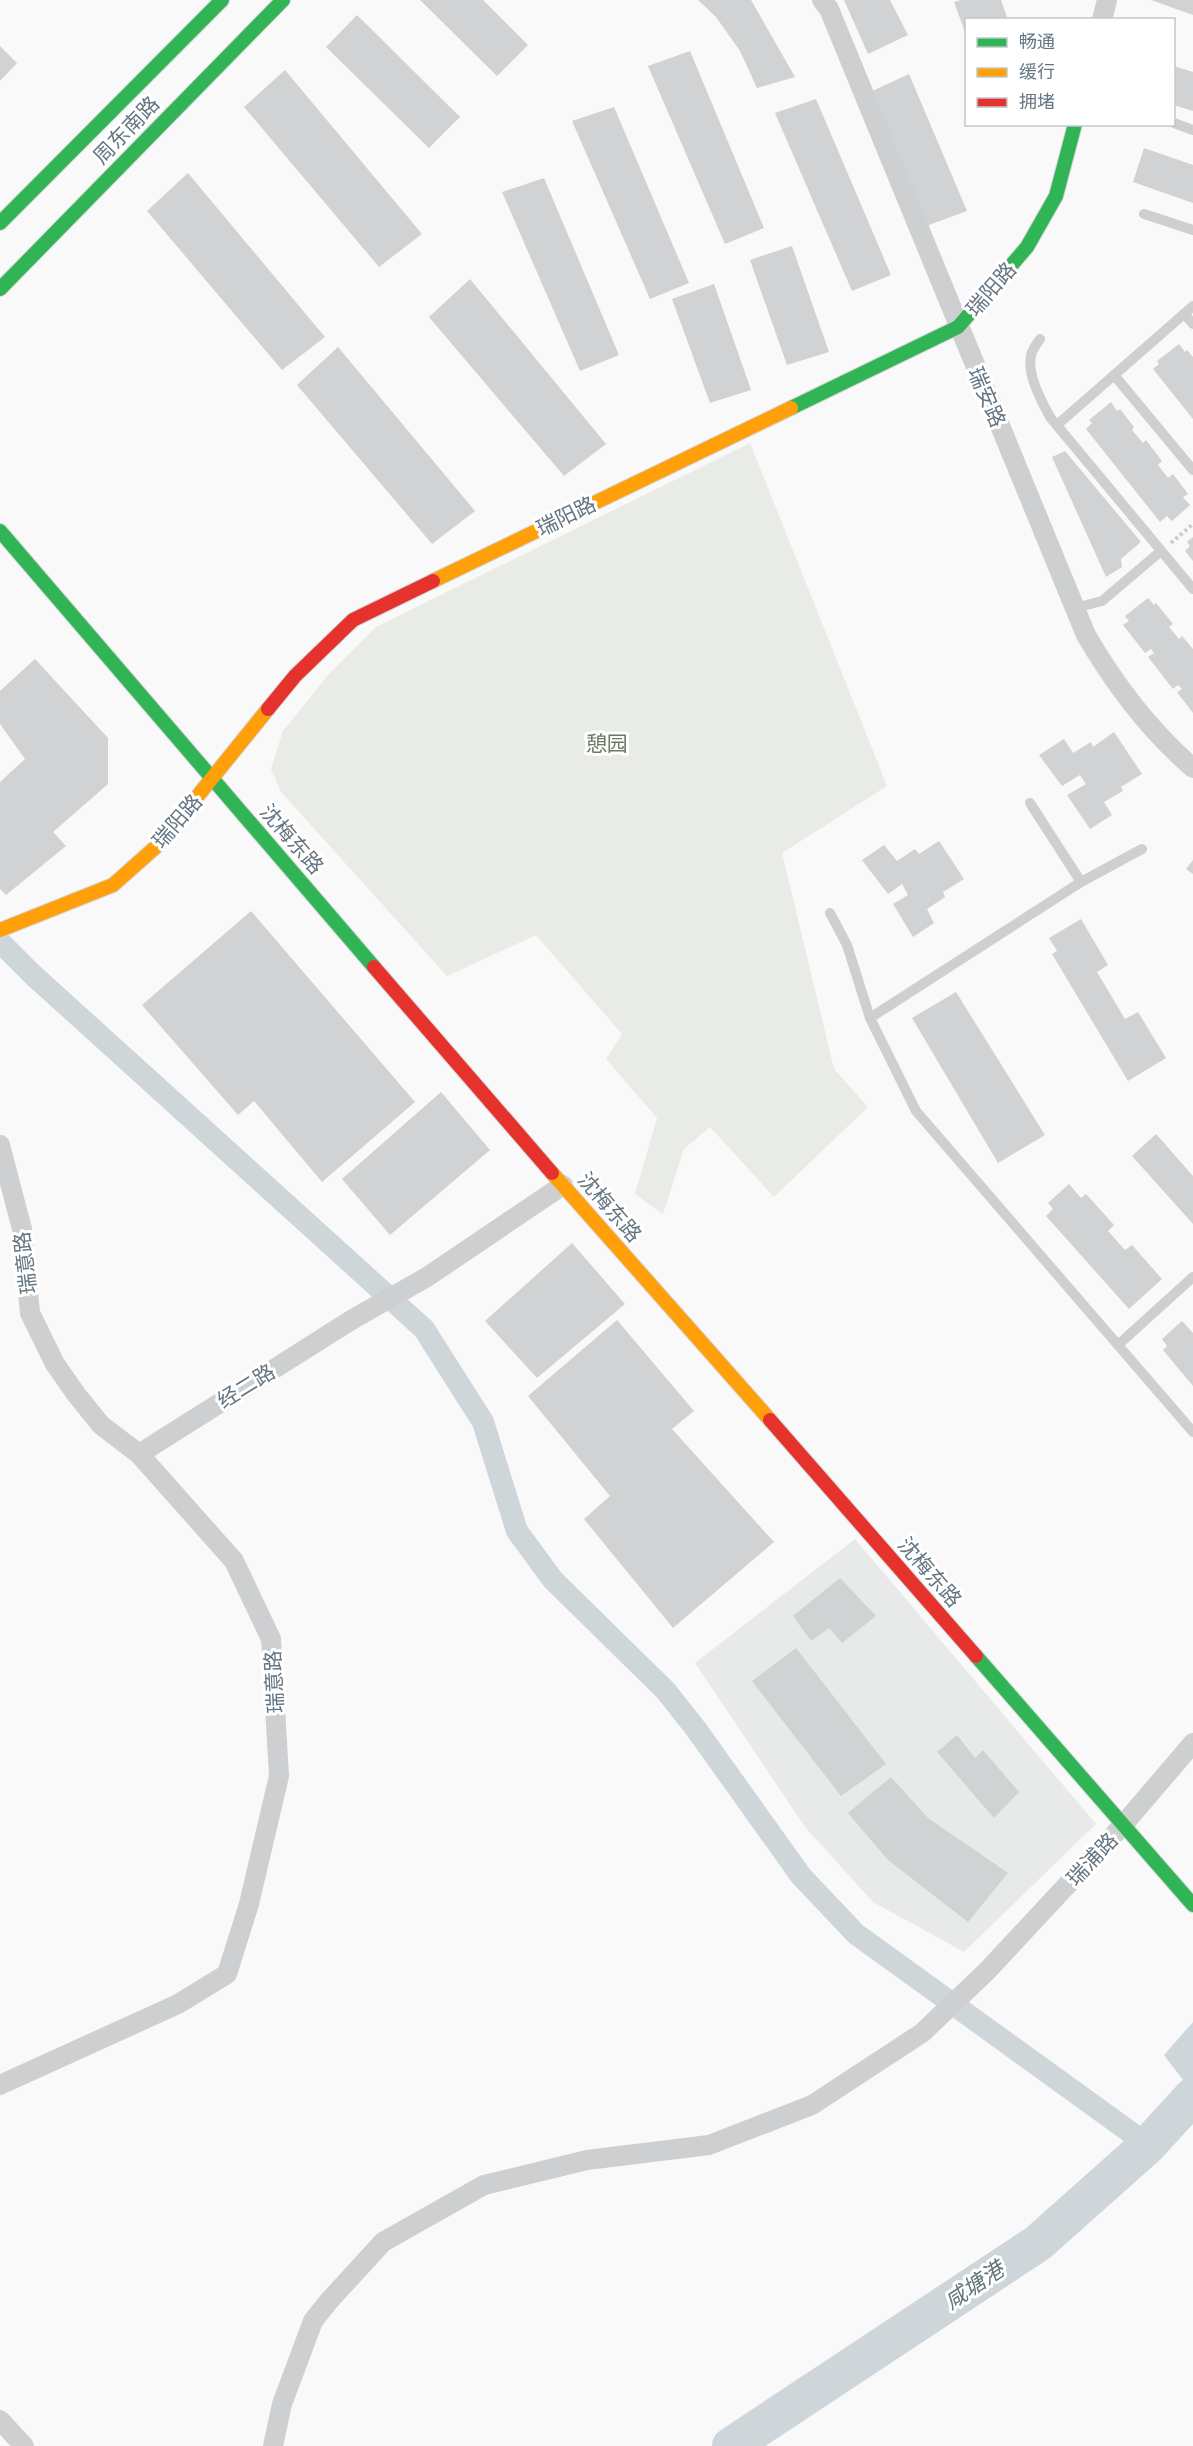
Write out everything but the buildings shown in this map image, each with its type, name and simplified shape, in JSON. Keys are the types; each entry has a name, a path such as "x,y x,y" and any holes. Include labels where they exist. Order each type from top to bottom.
{"street":[{"path":"0,222 222,0"},
{"name":"周东南路","path":"0,289 283,0"},
{"name":"瑞安路","path":"822,0 829,9 1086,635 1111,678 1134,708 1167,745 1193,768"},
{"path":"1102,18 1107,0"},
{"name":"瑞阳路","path":"0,930 113,885 158,845 295,676 353,620 958,327 1027,247 1056,196 1074,126"},
{"name":"沈梅东路","path":"0,531 562,1185 1193,1905"},
{"name":"瑞意路","path":"0,1145 22,1229 30,1313 55,1364 75,1394 101,1425 139,1454 234,1561 271,1639 279,1776 249,1904 227,1974 178,2004 0,2085"},
{"name":"经二路","path":"139,1454 353,1319 427,1277 562,1185"},
{"name":"瑞浦路","path":"273,2446 282,2404 313,2321 383,2242 484,2185 587,2160 709,2145 812,2105 922,2033 987,1971 1124,1825 1193,1743"},
{"path":"0,2420 24,2446"}],"lane":[{"path":"1175,124 1193,130"},
{"path":"1144,214 1193,230"},
{"path":"1057,425 1189,310 1193,324"},
{"path":"1040,339 1031,354 1032,373 1040,398 1057,425 1193,589"},
{"path":"1114,375 1193,471"},
{"path":"1075,608 1101,601 1161,551"},
{"path":"1030,803 1081,882"},
{"path":"870,1018 1081,882 1142,849"},
{"path":"830,913 847,945 870,1018 916,1111 1193,1432"},
{"path":"1118,1345 1193,1277"}],"path":[{"path":"1161,551 1193,524"}],"shaded area":[{"path":"855,1539 1096,1824 964,1952 873,1902 805,1827 695,1663"},
{"path":"1193,2022 1193,2093 1164,2055"}],"green space":[{"name":"憩园","path":"750,443 887,786 782,853 834,1069 868,1107 774,1197 710,1127 684,1149 663,1214 635,1194 657,1118 606,1059 622,1034 536,935 447,976 281,792 271,769 283,731 329,674 376,627"}],"waterway":[{"path":"0,942 32,974 424,1329 483,1422 517,1531 553,1580 666,1691 696,1729 801,1876 856,1934 1148,2145"},
{"name":"咸塘港","path":"731,2446 1038,2243 1148,2145 1193,2096"}],"traffic: fast":[{"path":"0,223 222,0"},
{"path":"0,289 283,0"},
{"path":"791,408 958,327 1027,247 1056,196 1074,126"},
{"path":"0,531 374,967"},
{"path":"976,1656 1193,1905"}],"traffic: slow":[{"path":"433,581 791,408"},
{"path":"0,930 113,885 158,845 268,709"},
{"path":"552,1173 770,1420"}],"traffic: jam":[{"path":"268,709 295,676 353,620 433,581"},
{"path":"374,967 552,1173"},
{"path":"770,1420 976,1656"}]}
